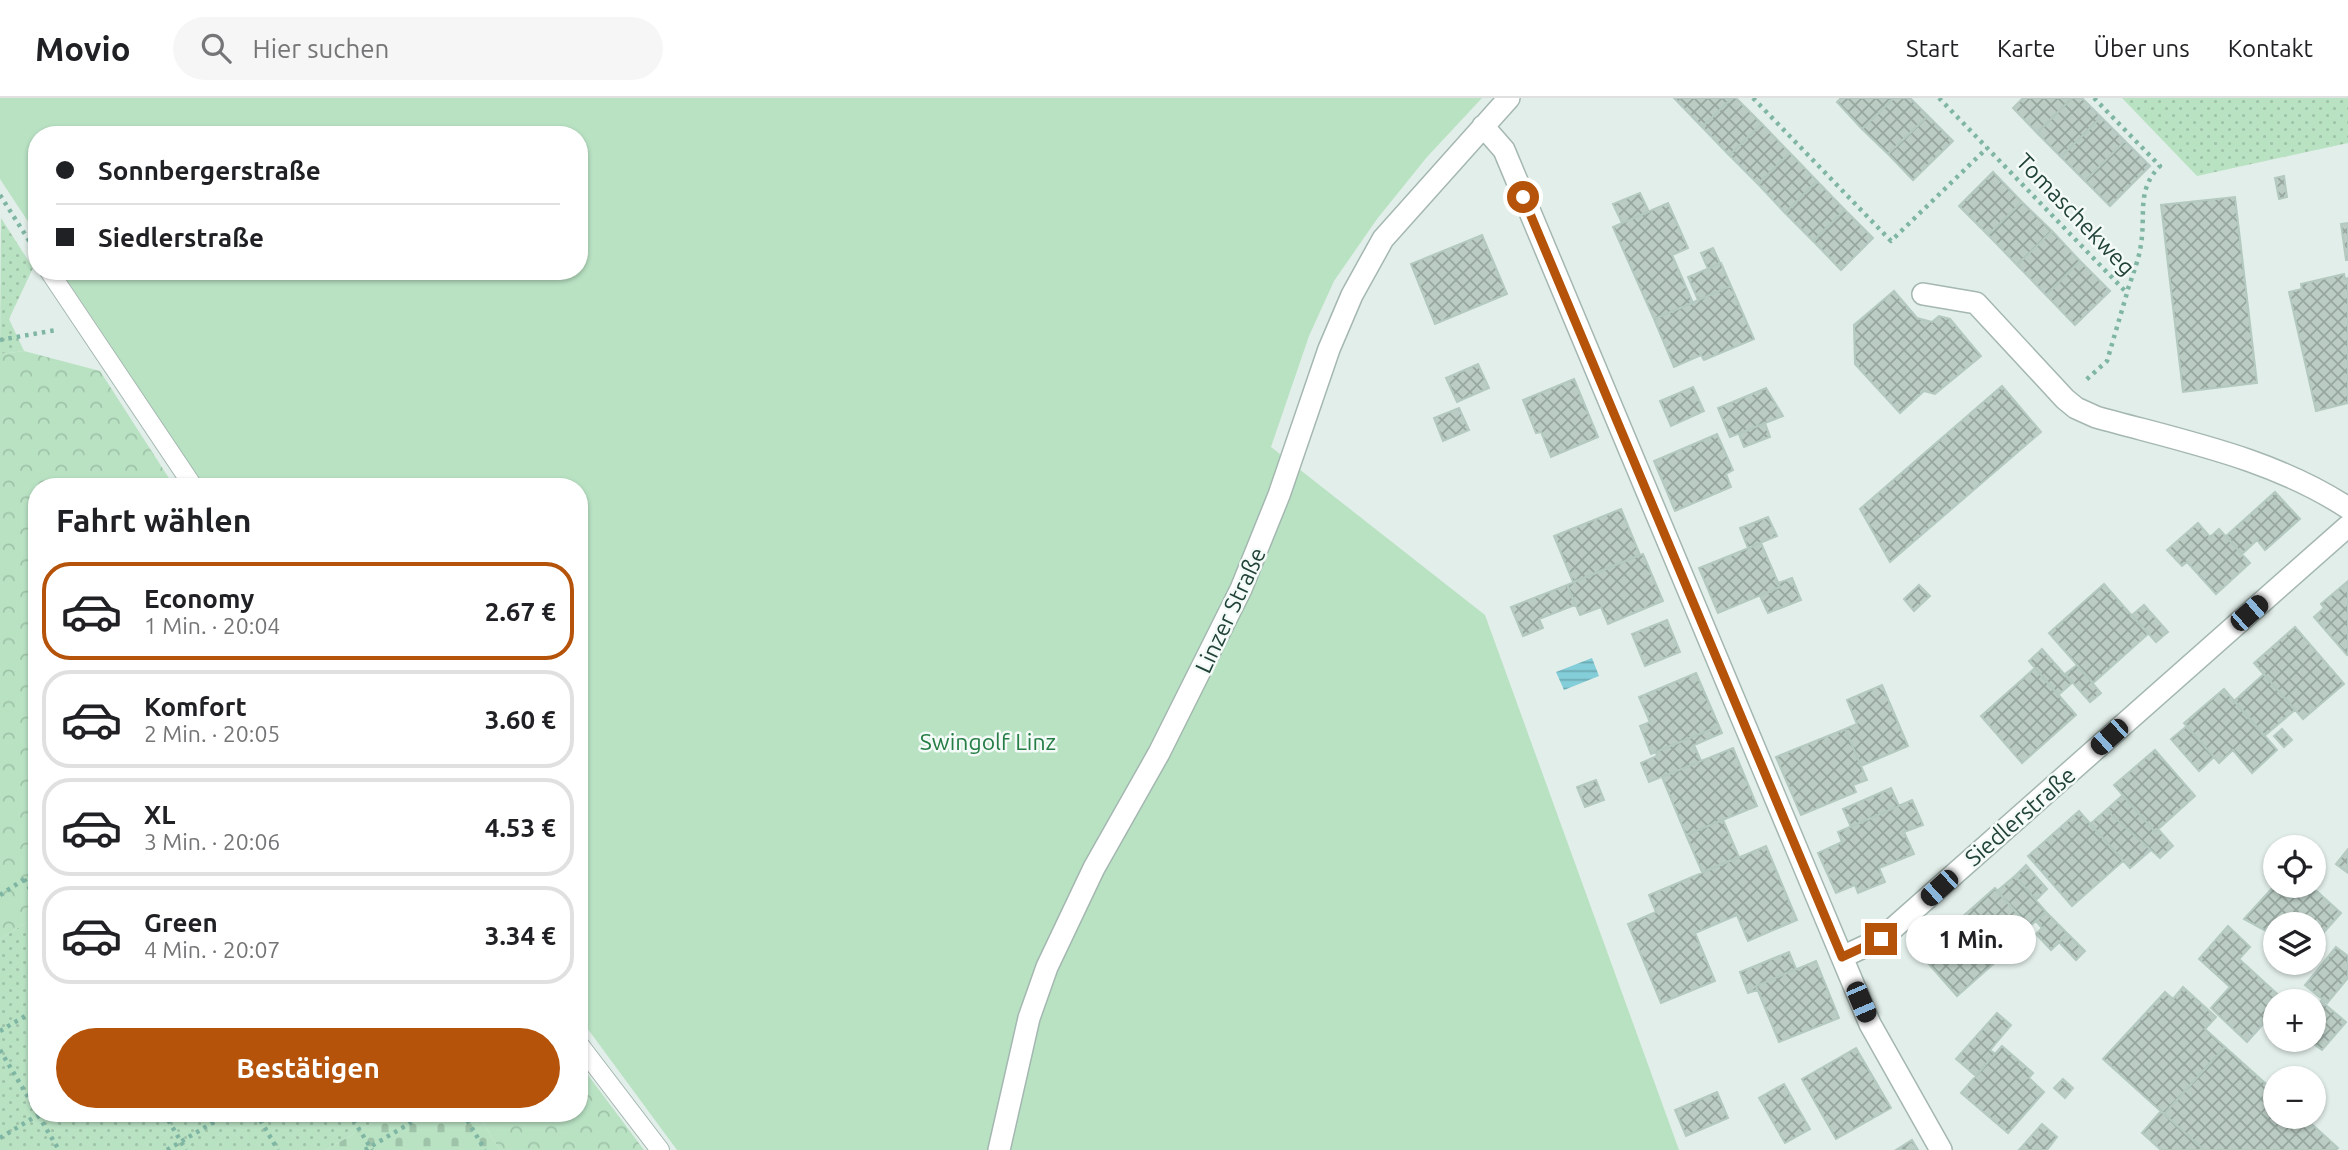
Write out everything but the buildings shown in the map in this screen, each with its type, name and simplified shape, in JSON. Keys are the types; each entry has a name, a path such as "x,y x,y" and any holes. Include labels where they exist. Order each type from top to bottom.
{"street":[{"name":"Linzer Straße","path":"999,1150 1029,1018 1047,967 1077,900 1160,753 1241,589 1279,495 1329,349 1352,295 1383,239 1509,98"},
{"path":"1483,126 1504,150 1870,1024 1941,1150"},
{"path":"1923,294 1976,303 2076,408 2095,417 2238,456 2300,480 2348,508"},
{"name":"Siedlerstraße","path":"1842,957 1881,939 2348,526"}],"lane":[{"path":"55,280 188,478"},
{"path":"588,1056 660,1150"}],"path":[{"path":"1753,98 1891,241 1987,148"},
{"name":"Tomaschekweg","path":"1939,98 2127,293 2107,361 2065,399"},
{"path":"2094,98 2160,166 2147,182 2141,245 2127,293"},
{"path":"0,195 28,238"},
{"path":"0,340 85,325"},
{"path":"0,895 28,877"},
{"path":"24,879 28,886"},
{"path":"0,1031 28,1014"},
{"path":"0,1050 28,1096"},
{"path":"0,1138 28,1120"},
{"path":"43,1122 59,1150"},
{"path":"169,1122 186,1150"},
{"path":"167,1150 214,1122"},
{"path":"261,1122 278,1150"},
{"path":"354,1122 369,1149 412,1122"},
{"path":"468,1122 485,1150"}],"green space":[{"name":"Swingolf Linz","path":"0,98 1482,98 1427,157 1377,219 1334,281 1309,336 1271,447 1485,615 1679,1150 677,1150 588,1029 588,478 199,478 67,280 588,280 588,126 28,126 28,221 0,179"},
{"path":"2122,98 2348,98 2348,143 2197,176"},
{"path":"1,218 28,260 28,279 9,319 24,351 0,354"},
{"path":"24,351 100,371 169,478 28,478 28,922 0,939 0,354"},
{"path":"28,922 28,1122 374,1122 326,1150 0,1150 0,939"},
{"path":"588,1075 644,1150 500,1150 483,1122 588,1122"},
{"path":"374,1122 483,1122 500,1150 326,1150"}],"water":[{"path":"1592,658 1599,676 1564,690 1556,672"}],"route":[{"path":"1523,197 1842,957 1881,939"}]}
